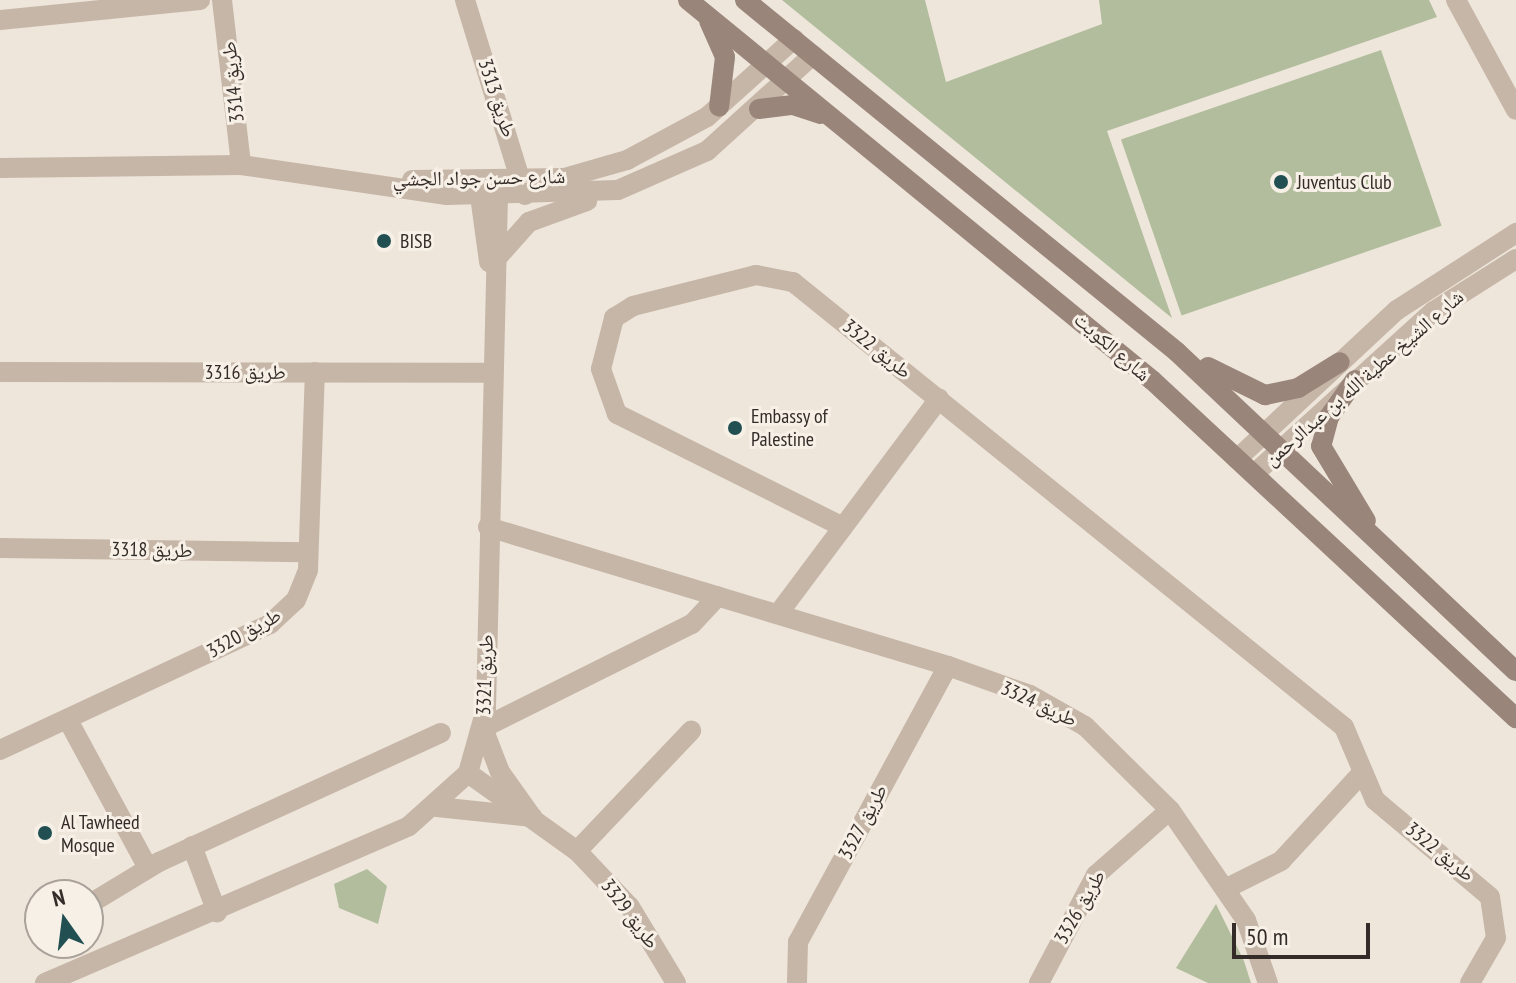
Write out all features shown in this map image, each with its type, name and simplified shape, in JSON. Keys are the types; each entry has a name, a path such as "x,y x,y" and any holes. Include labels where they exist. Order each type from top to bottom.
{"main road":[{"name":"شارع الكويت","path":"745,0 1177,352 1516,671"},
{"name":"شارع الكويت","path":"695,6 788,83 848,124 1237,459 1516,718"},
{"path":"695,6 725,57 719,107"},
{"path":"759,109 793,105 848,124"},
{"path":"1177,352 1265,395 1298,388 1340,362"},
{"path":"1355,380 1329,417 1321,446 1374,539"}],"street":[{"path":"0,20 76,6 200,0"},
{"name":"طريق 3314","path":"222,0 241,165"},
{"name":"طريق 3313","path":"465,0 525,188"},
{"path":"1456,0 1516,118"},
{"name":"شارع حسن جواد الجشي","path":"525,188 627,160 719,107 768,67 794,39"},
{"name":"شارع حسن جواد الجشي","path":"360,181 618,190 707,151 788,83 813,55"},
{"name":"شارع حسن جواد الجشي","path":"0,168 241,165 447,195 489,187"},
{"path":"484,243 489,187"},
{"name":"طريق 3321","path":"45,983 68,979 393,834 437,807 468,773 483,728 490,373 489,187"},
{"path":"491,265 529,222 618,190"},
{"path":"447,195 484,243 491,265"},
{"name":"شارع الشيخ عطية الله بن عبدالرحمن","path":"1237,459 1419,291 1516,233"},
{"name":"شارع الشيخ عطية الله بن عبدالرحمن","path":"1254,474 1355,380 1456,295 1516,259"},
{"name":"طريق 3322","path":"843,527 617,414 602,384 607,326 633,306 779,275 939,399 1344,727 1361,774 1375,800 1490,897 1496,938 1470,983"},
{"name":"طريق 3316","path":"0,372 490,373"},
{"name":"طريق 3320","path":"0,750 69,722 270,624 305,585 304,552 315,372"},
{"path":"778,614 939,399"},
{"name":"طريق 3324","path":"488,527 948,666 1030,695 1085,726 1170,810 1246,920 1268,983"},
{"name":"طريق 3318","path":"0,548 304,552"},
{"path":"532,817 507,784 483,728 692,624 718,596"},
{"name":"طريق 3327","path":"797,983 798,942 948,666"},
{"path":"69,722 148,868"},
{"path":"577,851 691,731"},
{"path":"104,895 192,846 441,733"},
{"name":"طريق 3329","path":"468,773 577,851 630,907 676,983"},
{"path":"1225,889 1281,861 1361,774"},
{"path":"437,807 532,817"},
{"name":"طريق 3326","path":"1039,983 1096,875 1170,810"},
{"path":"192,846 217,912"}],"green space":[{"path":"782,0 925,0 946,82 1102,24 1099,0 1429,0 1437,17 1107,131 1172,318"},
{"name":"Juventus Club","path":"1381,50 1442,226 1182,315 1121,140"},
{"path":"367,869 387,886 378,924 339,908 334,884"},
{"path":"1216,904 1244,961 1251,983 1208,983 1176,968"}],"place":[{"name":"Juventus Club","path":"1281,182"},
{"name":"BISB","path":"384,241"},
{"name":"Embassy of Palestine","path":"735,428"},
{"name":"Al Tawheed Mosque","path":"45,833"}]}
